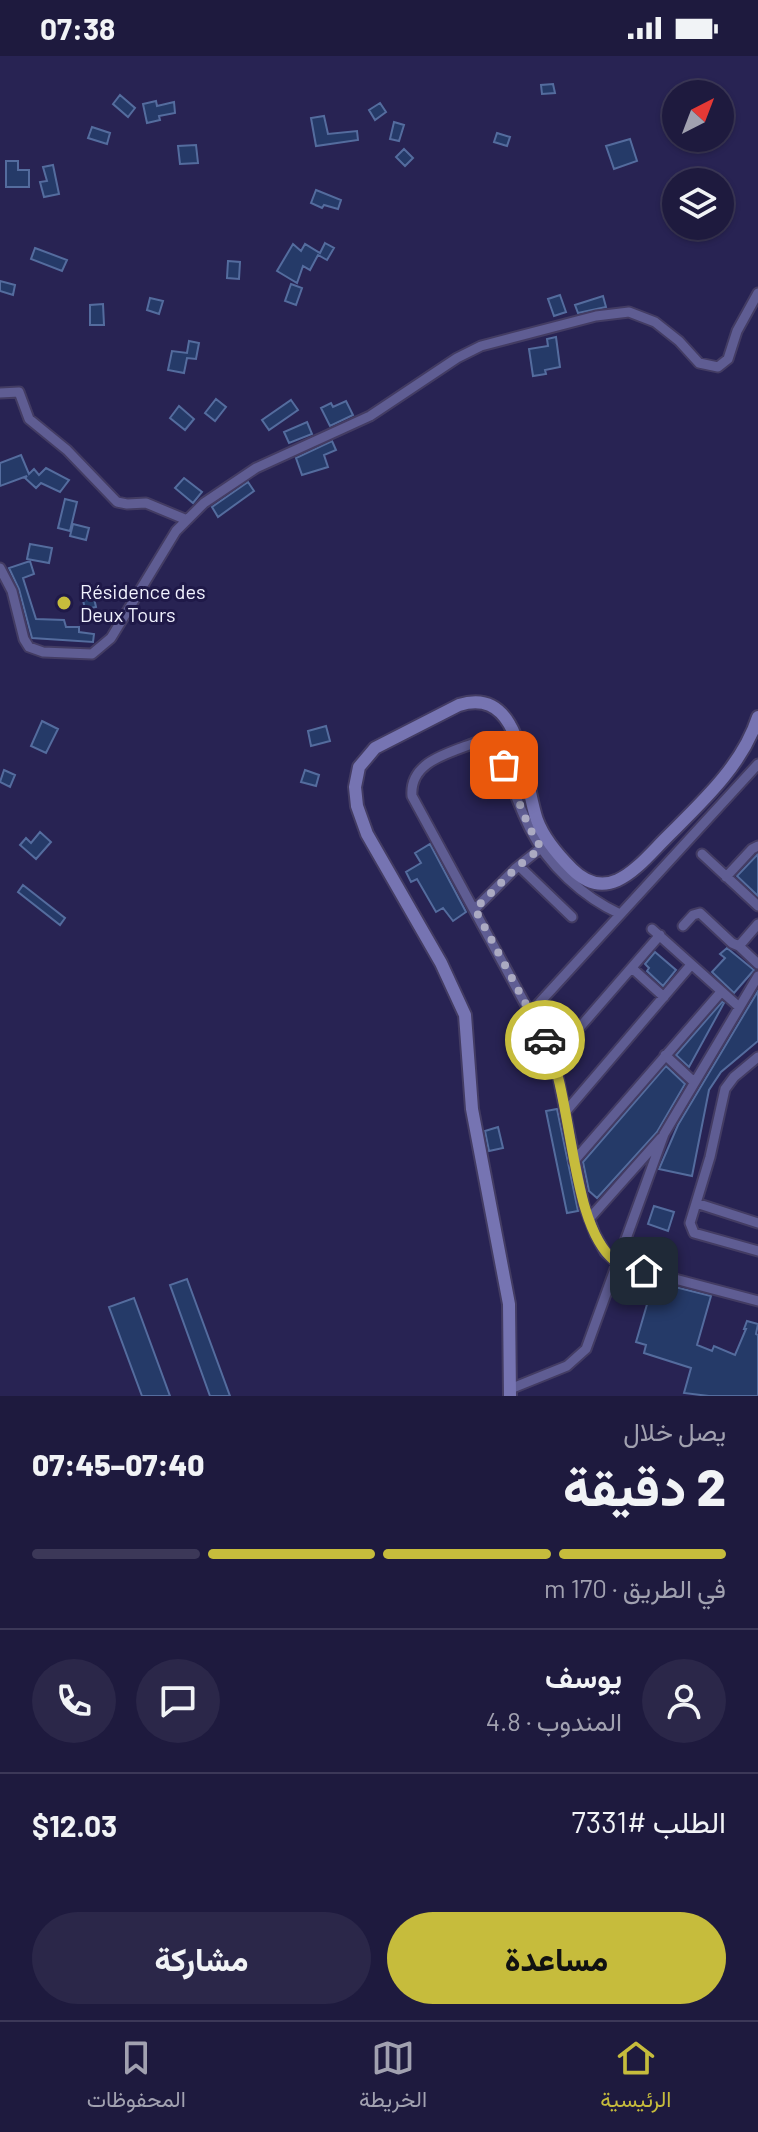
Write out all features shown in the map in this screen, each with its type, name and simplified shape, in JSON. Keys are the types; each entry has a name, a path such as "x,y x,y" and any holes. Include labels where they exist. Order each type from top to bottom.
{"main road":[{"path":"510,1393 509,1304 472,1109 465,1015 436,953 367,834 356,796 359,767 375,748 459,705 473,701 495,707 507,718 512,730 537,822 550,844 583,880 602,886 614,883 631,871 711,792 741,755 758,717"}],"street":[{"path":"0,568 12,591 24,639 29,647 43,652 92,654 111,638 176,531 204,503 256,468 370,416 457,358 481,346 596,316 629,312 655,322 679,341 699,363 712,367 722,365 728,359 737,331 758,293"},
{"path":"0,393 19,392 29,419 67,450 117,502 146,503 187,520"},
{"path":"482,740 423,765 411,785 412,796 554,1057 567,1110 574,1161 589,1219 605,1252 618,1264 758,1301"},
{"path":"496,747 529,827 541,848 585,892 620,914"},
{"path":"530,1013 758,764"},
{"path":"726,877 758,846"},
{"path":"475,909 541,848"},
{"path":"702,854 758,906"},
{"path":"519,866 572,917"},
{"path":"683,926 693,915 700,913 758,964"},
{"path":"739,946 758,924"},
{"path":"554,1057 633,969 656,932 690,966 738,1006"},
{"path":"567,1110 690,966"},
{"path":"633,969 664,997"},
{"path":"510,1393 567,1366 579,1357 593,1334 664,1134 758,976"},
{"path":"574,1161 721,992"},
{"path":"665,1055 694,1082"},
{"path":"758,1057 725,1089 710,1157 690,1223 694,1233 758,1251"},
{"path":"589,1219 664,1134"},
{"path":"696,1203 758,1223"}],"building":[{"path":"553,84 555,93 542,94 541,85"},
{"path":"120,95 135,108 128,117 113,104"},
{"path":"156,101 157,106 174,102 175,113 159,116 160,120 147,123 143,104"},
{"path":"380,103 386,112 375,120 369,110"},
{"path":"324,116 328,134 357,131 358,140 316,146 311,118"},
{"path":"394,122 404,125 399,141 390,139"},
{"path":"92,127 110,133 107,144 88,138"},
{"path":"497,133 510,137 507,146 494,142"},
{"path":"630,139 637,161 614,169 606,146"},
{"path":"196,145 198,163 180,164 178,146"},
{"path":"404,149 413,158 405,166 396,157"},
{"path":"6,161 18,161 18,170 29,170 29,187 6,187"},
{"path":"53,165 59,194 44,197 40,182 47,181 43,167"},
{"path":"316,190 341,200 338,209 324,205 322,208 311,203"},
{"path":"325,243 334,248 327,260 318,255 310,270 303,266 297,283 277,271 293,244 301,251 305,244 320,253"},
{"path":"35,248 67,260 62,271 31,259"},
{"path":"228,261 240,262 239,279 227,278"},
{"path":"0,281 15,285 13,295 0,291"},
{"path":"291,284 302,288 296,305 285,301"},
{"path":"560,295 566,312 554,316 548,299"},
{"path":"603,296 606,307 578,313 575,305"},
{"path":"150,298 163,301 159,314 147,310"},
{"path":"103,304 104,325 90,325 90,305"},
{"path":"556,337 560,367 533,376 529,349 548,346 547,339"},
{"path":"189,341 199,343 196,359 187,358 184,373 168,370 172,351 187,353"},
{"path":"216,399 226,407 215,421 205,413"},
{"path":"291,400 298,410 269,430 262,420"},
{"path":"346,401 353,415 330,426 321,408"},
{"path":"179,406 194,419 185,430 170,418"},
{"path":"307,422 312,434 289,443 284,432"},
{"path":"332,441 336,450 324,455 328,467 302,475 296,458"},
{"path":"21,455 29,474 34,469 39,475 46,468 69,480 60,492 41,483 36,488 25,478 27,476 0,486 0,463"},
{"path":"184,478 202,492 193,503 175,488"},
{"path":"248,482 254,491 218,517 212,507"},
{"path":"65,499 77,502 70,531 58,528"},
{"path":"73,524 89,528 86,540 70,536"},
{"path":"30,544 52,548 49,563 27,559"},
{"path":"30,561 34,574 23,578 36,619 64,620 66,627 79,627 79,632 94,634 93,642 32,638 19,589 9,568"},
{"path":"91,585 96,607 85,609 80,587"},
{"path":"42,721 58,729 46,753 31,746"},
{"path":"326,726 330,741 311,746 308,731"},
{"path":"4,770 15,775 10,787 0,782"},
{"path":"305,770 319,775 316,786 301,782"},
{"path":"40,832 51,842 36,859 20,845 26,838 31,843"},
{"path":"430,844 466,912 453,921 443,908 436,912 417,879 411,882 406,872 421,863 415,853"},
{"path":"758,854 758,896 737,876"},
{"path":"23,885 65,918 60,925 18,892"},
{"path":"727,948 754,970 734,993 712,972 725,958 720,954"},
{"path":"655,952 676,970 663,986 647,971 649,968 645,964"},
{"path":"758,991 758,1041 721,1072 709,1090 692,1176 659,1169 678,1125"},
{"path":"724,1003 689,1067 676,1055"},
{"path":"666,1066 685,1084 657,1132 597,1198 589,1191 583,1162"},
{"path":"557,1109 578,1211 567,1213 546,1111"},
{"path":"498,1127 503,1148 489,1151 485,1131"},
{"path":"654,1206 674,1212 668,1231 648,1224"},
{"path":"633,1276 661,1291 663,1284 711,1296 697,1345 712,1351 714,1346 735,1355 747,1321 758,1324 758,1396 684,1393 691,1368 644,1353 646,1345 636,1342 648,1301 633,1292 635,1288 628,1284"},
{"path":"187,1279 230,1396 210,1396 170,1285"},
{"path":"134,1298 170,1396 142,1396 109,1307"}],"way so far":[{"path":"504,765 529,827 541,848 475,909 545,1040"}],"place":[{"name":"Résidence des Deux Tours","path":"64,603"}],"route":[{"path":"545,1040 554,1057 584,1205 595,1234 605,1252 618,1264 644,1271"}]}
